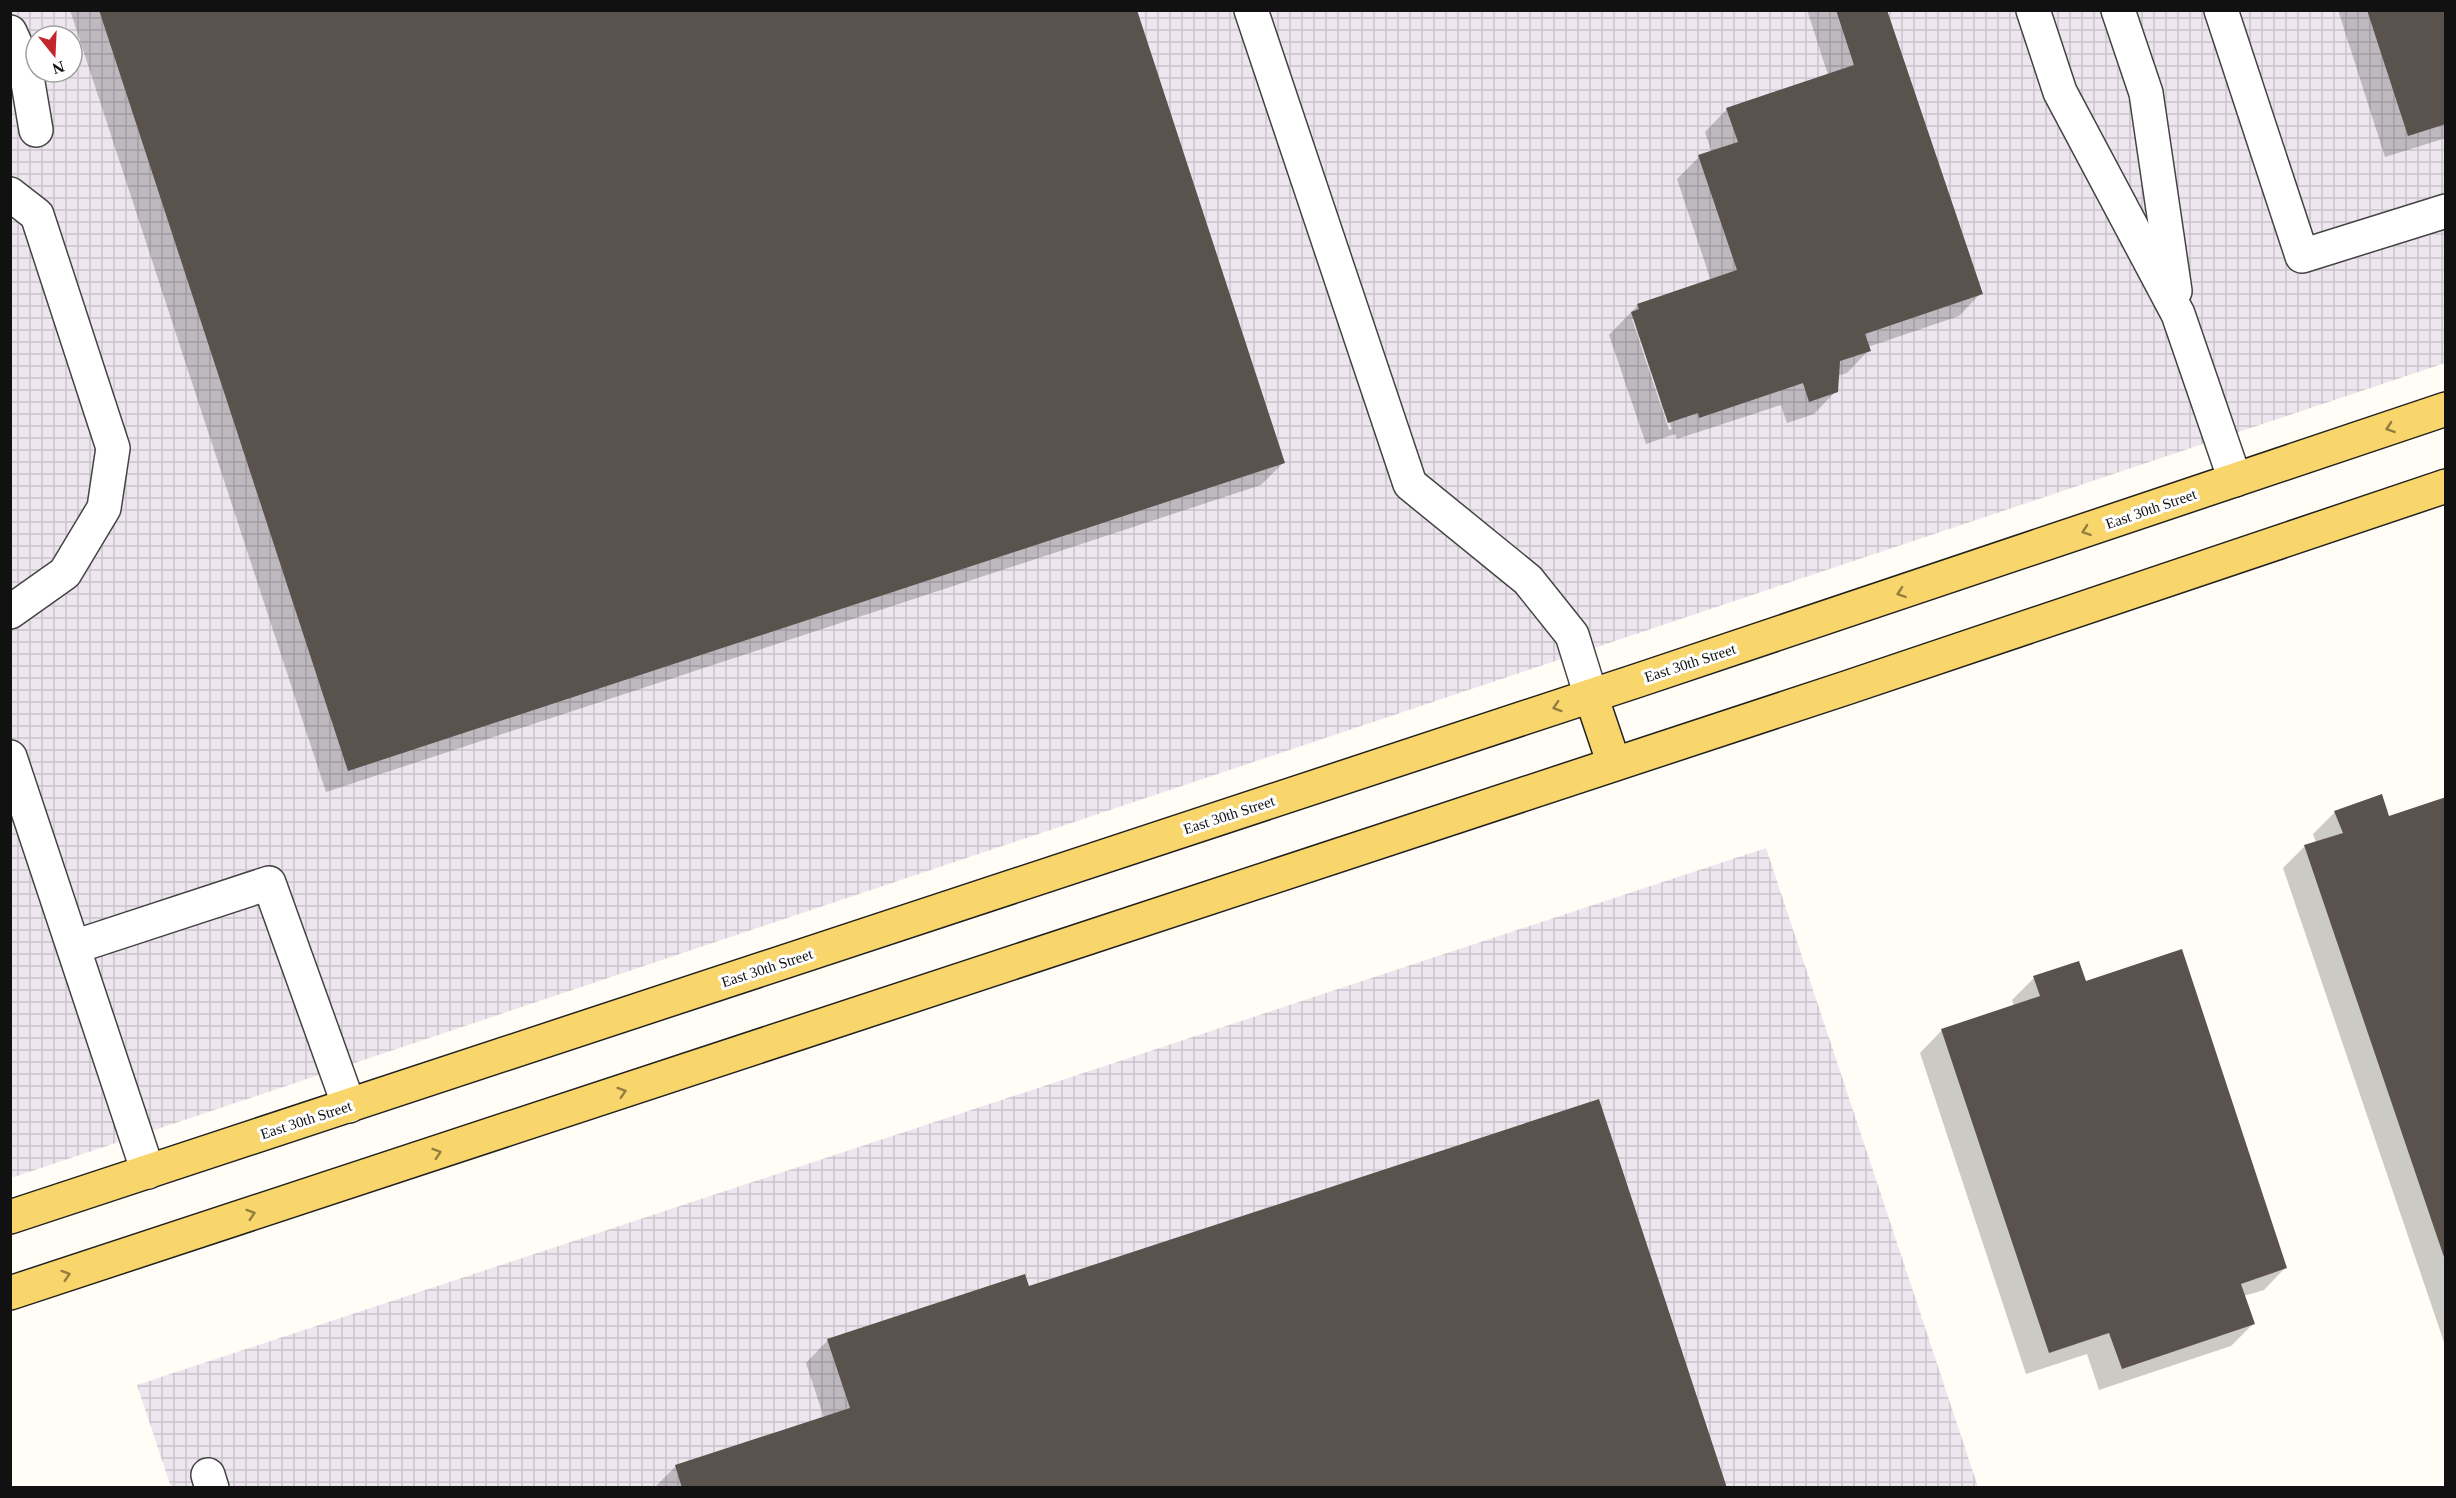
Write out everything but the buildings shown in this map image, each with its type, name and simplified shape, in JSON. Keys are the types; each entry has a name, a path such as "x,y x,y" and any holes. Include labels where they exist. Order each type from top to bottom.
{"main road":[{"name":"East 30th Street","path":"10,1217 1591,696 2445,409"},
{"path":"10,1293 1614,764 2445,486"},
{"path":"1591,696 1614,764"}],"lane":[{"path":"1251,10 1410,484 1528,580 1572,635 1591,696"},
{"path":"2033,10 2060,92 2178,314 2235,480"},
{"path":"2118,10 2146,93 2178,314"},
{"path":"2221,10 2302,256 2445,211"},
{"path":"10,32 25,65 36,130"},
{"path":"10,194 37,215 113,448 104,508 64,573 10,612"},
{"path":"11,759 148,1172"},
{"path":"74,947 269,883 349,1106"}],"shaded area":[{"path":"10,11 2445,11 2445,363 11,1178"},
{"path":"1766,848 1978,1487 171,1487 137,1385"}]}
